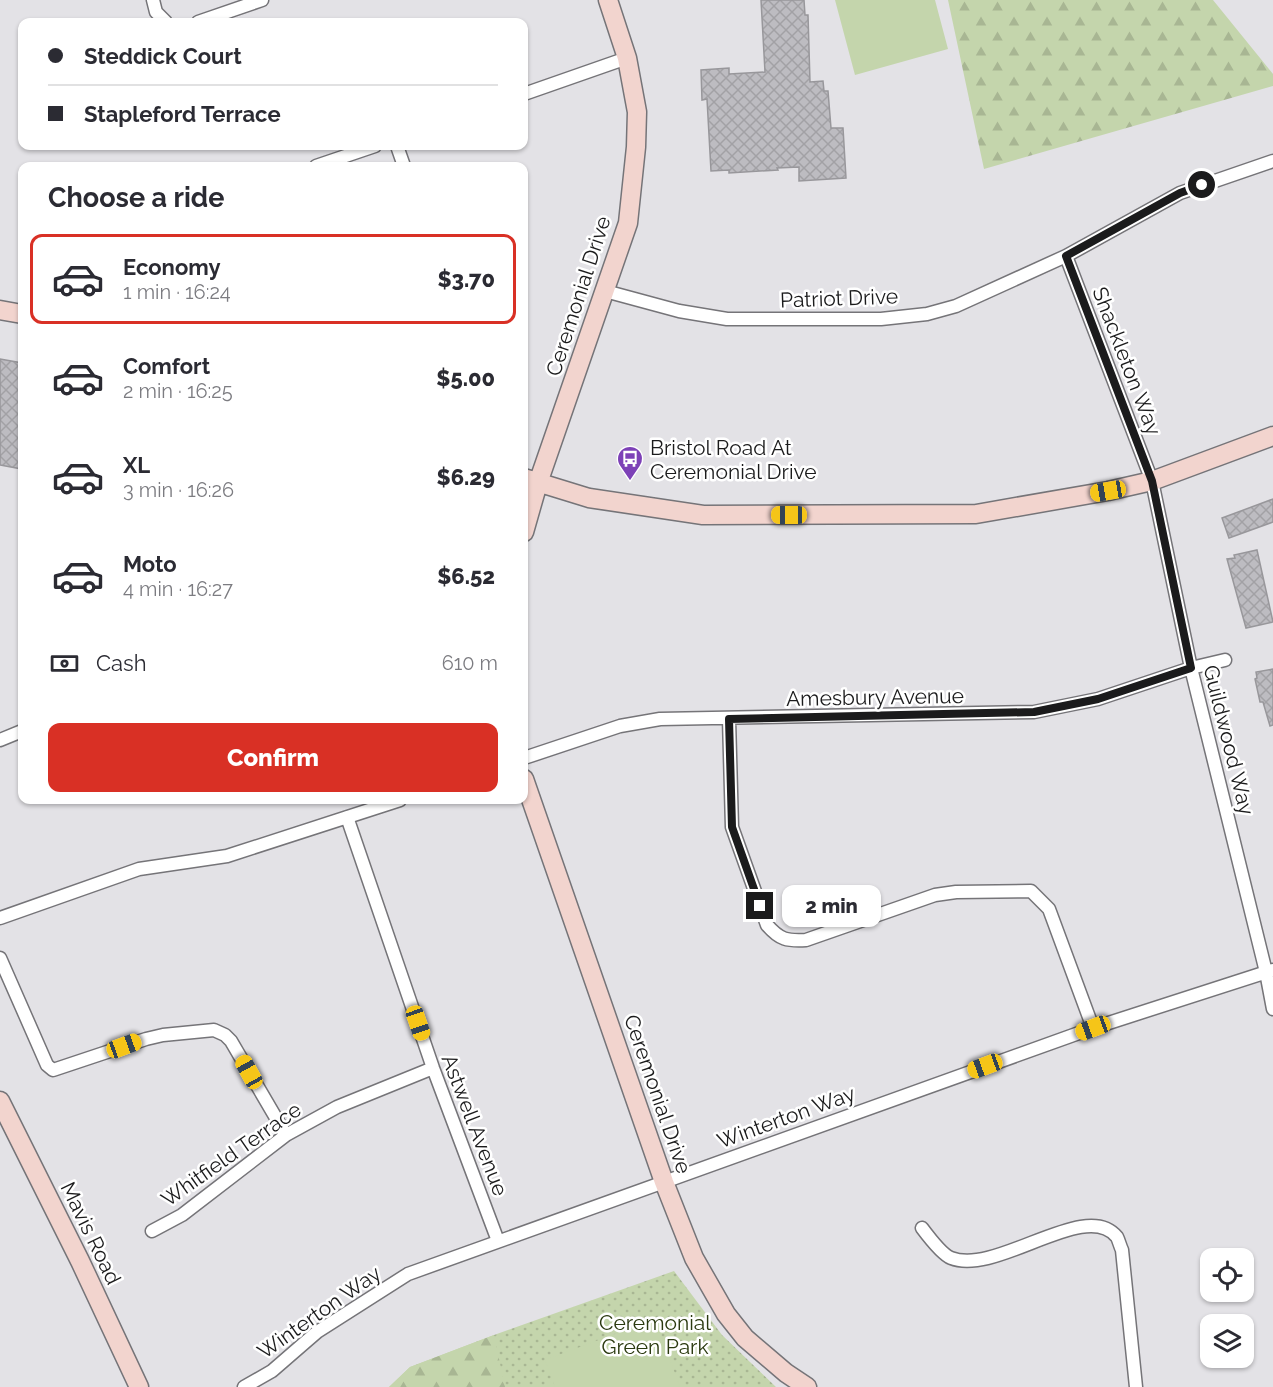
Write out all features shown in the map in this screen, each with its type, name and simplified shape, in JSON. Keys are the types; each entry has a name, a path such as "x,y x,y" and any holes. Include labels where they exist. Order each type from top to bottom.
{"street":[{"path":"153,0 156,12 162,18"},
{"path":"210,18 262,0"},
{"name":"Ceremonial Drive","path":"528,503 531,481 605,291 628,224 637,112 627,58 608,0"},
{"path":"528,93 627,58"},
{"path":"328,162 363,150"},
{"name":"Patriot Drive","path":"605,291 679,311 727,319 880,319 927,314 956,306 1066,256 1180,193 1273,161"},
{"name":"Shackleton Way","path":"1066,256 1152,481"},
{"path":"0,310 18,313"},
{"path":"531,481 589,498 703,515 976,514 1152,481 1273,436"},
{"name":"Guildwood Way","path":"1152,481 1191,668 1270,971 1273,1009"},
{"name":"Amesbury Avenue","path":"528,757 620,726 660,719 1034,712 1098,699 1191,668 1225,660"},
{"path":"729,719 732,827 767,925 777,936 791,940 806,940 935,895 956,892 1031,891 1049,909 1093,1028"},
{"path":"0,740 18,733"},
{"name":"Ceremonial Drive","path":"528,791 664,1182 694,1258 726,1314 745,1338 786,1373 807,1387"},
{"path":"0,918 139,868 226,856 387,804"},
{"name":"Astwell Avenue","path":"346,817 433,1068 498,1241"},
{"path":"0,958 47,1065 52,1070 146,1039 214,1030 231,1041 286,1135"},
{"name":"Winterton Way","path":"244,1387 272,1371 317,1332 408,1274 1093,1028 1270,971"},
{"name":"Whitfield Terrace","path":"152,1232 182,1215 286,1135 337,1107 433,1068"},
{"name":"Mavis Road","path":"0,1101 80,1261 139,1387"},
{"path":"922,1228 949,1258 965,1260 995,1257 1074,1227 1090,1225 1104,1229 1116,1237 1122,1250 1136,1387"}],"green space":[{"path":"835,0 935,0 948,49 855,75"},
{"path":"948,0 1213,0 1273,74 1273,86 984,169"},
{"name":"Ceremonial Green Park","path":"674,1271 722,1335 776,1387 389,1387 410,1367"},
{"path":"655,1319 680,1387 555,1387 545,1360"},
{"path":"494,1335 505,1387 389,1387 410,1367"}],"building":[{"path":"761,0 804,0 805,15 808,15 810,82 823,81 824,91 828,91 831,128 843,128 846,178 799,181 799,167 729,173 729,170 711,171 707,99 702,100 701,70 729,68 729,74 765,72"},
{"path":"0,359 18,362 18,468 0,465"},
{"path":"1273,499 1273,522 1229,538 1222,518"},
{"path":"1257,550 1273,622 1246,628 1227,559 1235,558 1234,555"},
{"path":"1273,669 1273,725 1270,726 1263,702 1260,702 1255,679 1257,678 1256,672"}],"place":[{"name":"Bristol Road At Ceremonial Drive","path":"630,482"}],"route":[{"path":"760,906 732,827 729,719 1034,712 1098,699 1191,668 1152,481 1066,256 1180,193 1202,185"}]}
